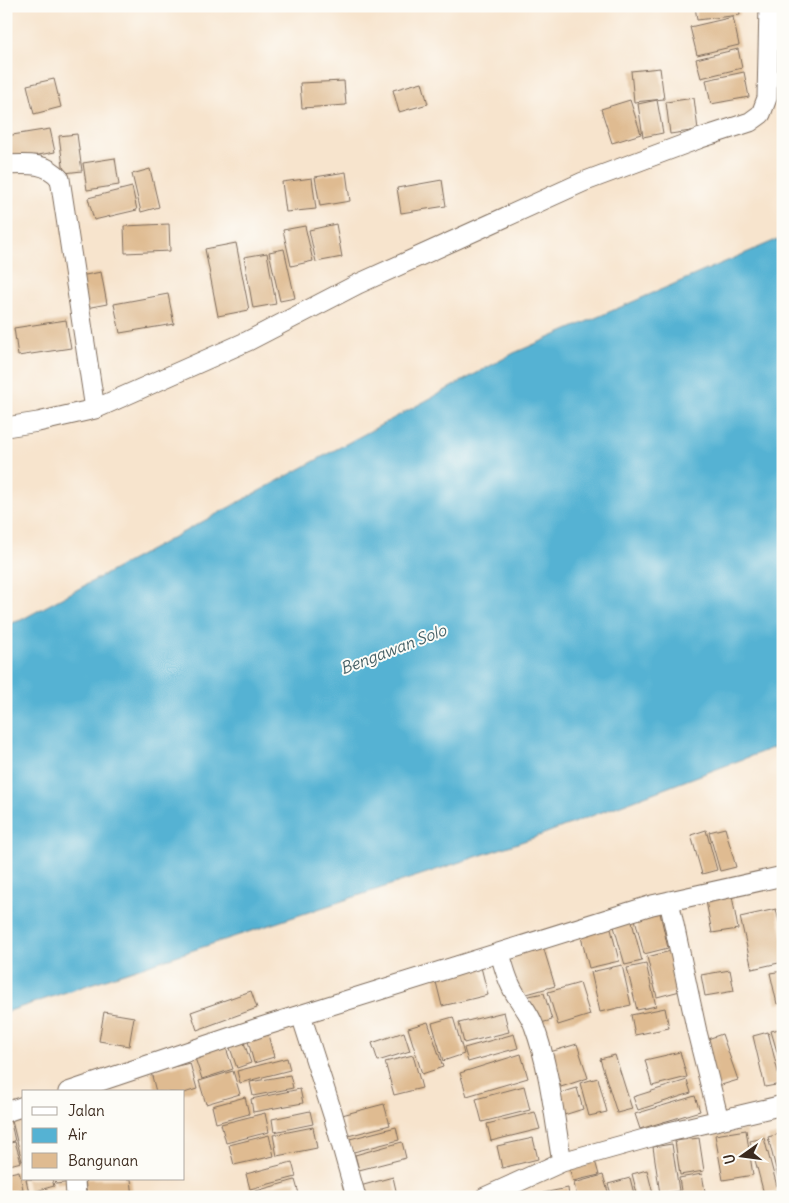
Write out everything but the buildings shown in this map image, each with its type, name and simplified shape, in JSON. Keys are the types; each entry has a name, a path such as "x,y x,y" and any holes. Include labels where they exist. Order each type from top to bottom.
{"street":[{"path":"6,426 38,422 95,409 248,341 358,284 583,182 701,138 750,122 761,114 767,98 769,6"},
{"path":"6,165 47,167 60,180 95,409"},
{"path":"74,1090 301,1015 652,905 783,876"},
{"path":"669,901 697,1032 719,1120"},
{"path":"500,953 511,987 533,1024 539,1041 562,1162"},
{"path":"301,1015 333,1115 356,1197"},
{"path":"485,1197 562,1162 669,1132 783,1105"},
{"path":"6,1112 22,1107"},
{"path":"75,1180 76,1197"}],"water":[{"name":"Bengawan Solo","path":"783,237 783,744 533,838 6,1012 6,625 21,620 514,353"}]}
